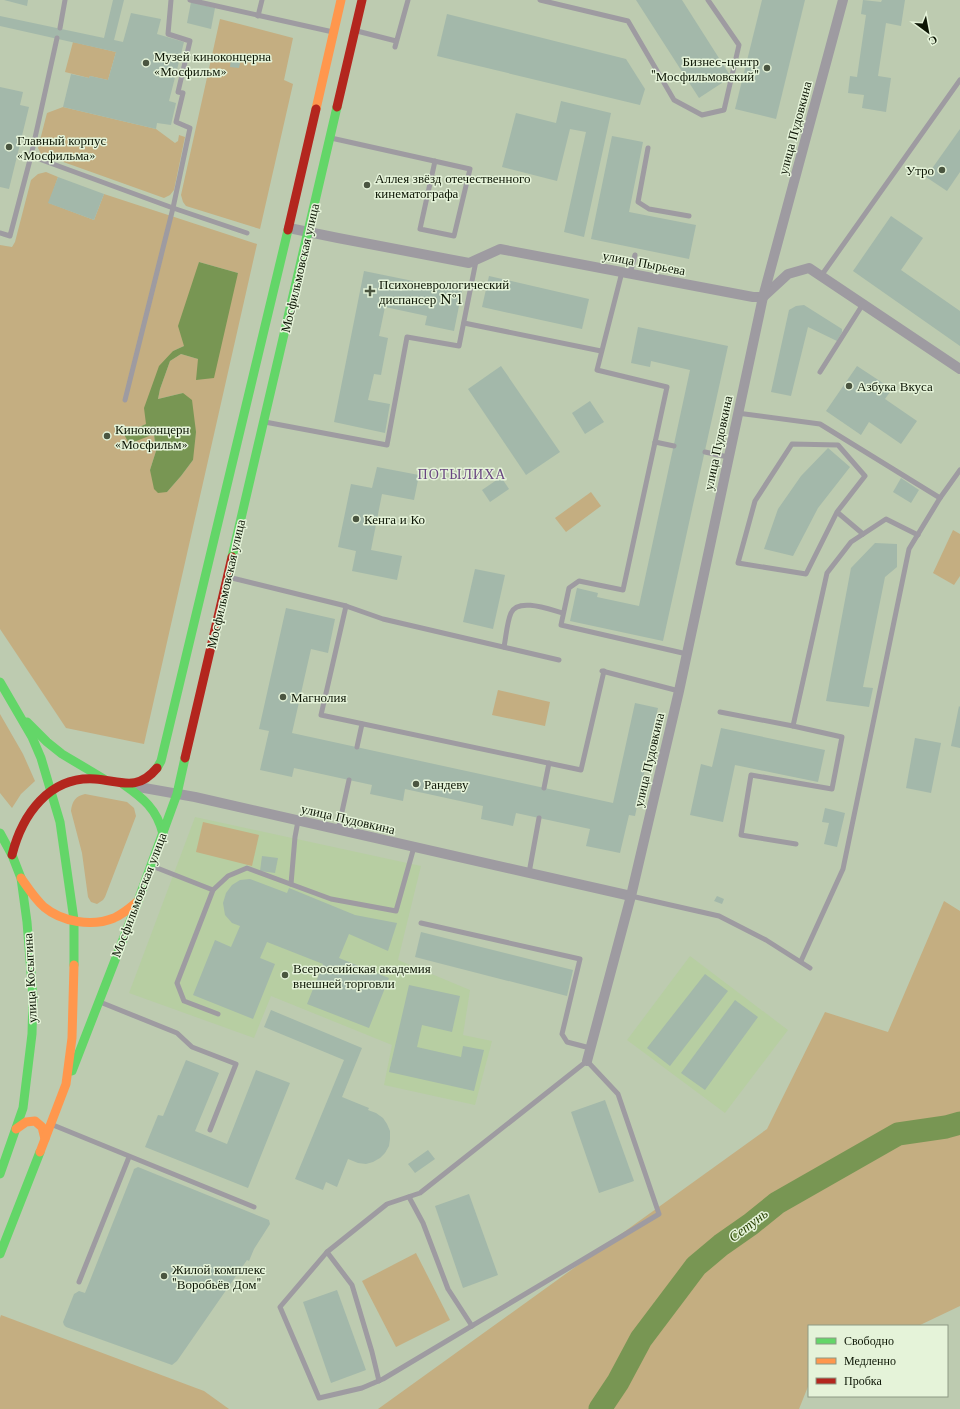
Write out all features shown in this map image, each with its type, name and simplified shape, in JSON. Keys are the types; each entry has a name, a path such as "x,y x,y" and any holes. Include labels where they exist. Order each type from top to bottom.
{"main road":[{"name":"Мосфильмовская улица","path":"123,784 138,782 148,777 161,761 289,228 341,0"},
{"name":"Мосфильмовская улица","path":"0,1254 138,901 177,794 362,0"},
{"path":"0,682 32,737 41,758 60,822 74,920 74,997 72,1038 66,1084"},
{"path":"21,716 47,742 62,754 105,780"},
{"path":"12,855 14,842 25,818 42,798 51,791 60,785 74,780 92,778 123,784 134,791 154,809 161,823 163,834"},
{"name":"улица Косыгина","path":"0,834 12,855 21,878 27,922 33,998 32,1034 23,1108 0,1174"},
{"name":"улица Косыгина","path":"21,878 44,906 57,915 74,920 87,922 108,920 126,912 138,901"},
{"path":"16,1129 26,1121 35,1121 42,1126 45,1139"}],"street":[{"name":"улица Пудовкина","path":"587,1061 630,896 679,690 763,297 843,0"},
{"name":"улица Пырьева","path":"289,228 468,263 500,249 754,297 763,297"},
{"path":"763,297 788,274 809,268 960,369"},
{"name":"улица Пудовкина","path":"123,784 177,794 630,896"}],"lane":[{"path":"60,28 65,0"},
{"path":"125,400 173,208 190,128 176,122 184,93 178,92 190,41 168,34 171,0"},
{"path":"190,0 334,32"},
{"path":"258,16 262,0"},
{"path":"355,31 396,44 408,0"},
{"path":"540,0 628,21 674,100 702,115 724,110 739,45 708,0"},
{"path":"0,233 10,236 31,156 57,38"},
{"path":"821,276 960,80"},
{"path":"331,138 435,161 470,169 454,236 420,228 435,161"},
{"path":"648,148 638,202 649,209 689,216"},
{"path":"31,156 173,208 247,233"},
{"path":"635,255 626,273 597,370 667,387 623,590 579,581 569,588 561,625 686,654"},
{"path":"264,422 387,446 407,336 460,346 477,259"},
{"path":"820,372 863,304"},
{"path":"464,323 602,351"},
{"path":"737,413 820,424 940,498"},
{"path":"655,442 674,446"},
{"path":"792,444 838,445 865,476 837,512 806,574 738,563 755,501 792,444"},
{"path":"704,452 728,457"},
{"path":"801,961 843,870 909,549 940,498 960,470"},
{"path":"837,512 863,534"},
{"path":"793,726 827,573 851,542 886,519 918,534"},
{"path":"227,577 346,606 383,619 559,660"},
{"path":"504,647 511,613 516,607 528,604 564,613"},
{"path":"346,606 321,715 581,770 603,671 679,690"},
{"path":"720,712 793,726 842,738 832,789 751,774 740,835 796,844"},
{"path":"357,747 362,724"},
{"path":"544,788 549,763"},
{"path":"338,830 350,780"},
{"path":"529,873 539,818"},
{"path":"291,884 294,837 298,821"},
{"path":"218,1014 184,1001 177,983 213,890 228,876 247,868 331,899 396,911 414,847"},
{"path":"151,866 213,890"},
{"path":"630,896 719,916 766,940 810,968"},
{"path":"421,923 580,959 562,1034 567,1042 590,1048"},
{"path":"99,1002 177,1033 192,1046 236,1064 210,1130"},
{"path":"587,1061 618,1094 659,1214 379,1382 362,1388 319,1398 280,1307 328,1252 387,1204 409,1197 420,1193 587,1061"},
{"path":"51,1124 254,1207"},
{"path":"79,1282 129,1157"},
{"path":"409,1197 423,1223 448,1289 472,1326"},
{"path":"328,1252 352,1285 372,1352 379,1382"}],"shaded area":[{"path":"220,19 293,38 284,80 293,84 260,229 186,206 181,195"},
{"path":"73,42 116,52 108,80 90,76 89,78 65,72"},
{"path":"63,107 156,129 175,143 178,141 179,135 185,137 174,190 170,195 164,198 41,154 38,148 47,113"},
{"path":"46,172 58,177 49,203 94,220 104,194 257,244 144,744 66,728 0,629 0,245 12,247 15,242 31,180 38,174","holes":["199,262 238,273 198,359 181,354 170,361 160,389 158,399 183,393 193,460 167,492 150,470 156,451 154,433 124,434 146,424 173,351 184,346"]},
{"path":"199,262 238,273 214,378 196,380 198,359 181,354 170,361 158,399 183,393 192,400 196,432 193,460 167,492 158,493 154,489 150,470 156,451 154,434 129,444 124,434 146,424 144,408 159,366 173,351 184,346 178,326"},
{"path":"591,492 601,506 566,532 555,518"},
{"path":"953,530 960,534 960,576 954,585 933,573"},
{"path":"498,690 550,702 545,726 492,715"},
{"path":"0,714 23,754 35,781 21,794 12,808 0,793"},
{"path":"85,794 127,802 134,808 136,816 105,897 97,904 91,902 88,897 82,853 71,811 72,804 75,800 79,796"},
{"name":"Всероссийская академия внешней торговли","path":"195,817 421,866 398,960 470,990 463,1035 492,1041 475,1105 384,1085 392,1045 271,996 254,1038 129,993"},
{"path":"203,822 259,835 252,866 196,852"},
{"path":"944,901 960,911 960,1306 920,1325 808,1325 808,1386 799,1409 378,1409 767,1129 825,1012 888,1032"},
{"path":"690,956 788,1030 725,1113 627,1040"},
{"path":"416,1253 450,1320 396,1347 362,1281"},
{"path":"1,1315 204,1391 229,1409 0,1409"}],"building":[{"path":"4,0 28,0 27,6"},
{"name":"Музей киноконцерна «Мосфильм»","path":"113,0 124,0 114,40 123,42 131,13 161,19 157,34 184,42 169,101 176,103 171,125 157,123 156,129 63,107 71,74 108,80 116,52 0,26 0,16 104,38"},
{"path":"636,0 682,0 731,77 699,98"},
{"name":"Бизнес-центр \"Мосфильмовский\"","path":"762,0 805,0 776,119 735,109"},
{"path":"863,0 881,2 882,0 905,0 901,26 886,23 878,76 891,78 886,112 862,108 864,95 848,93 850,76 857,77 866,15 861,14"},
{"path":"191,2 215,8 211,29 187,23"},
{"path":"447,14 626,59 645,89 640,105 437,56"},
{"path":"231,57 241,59 239,68 230,67"},
{"name":"Главный корпус «Мосфильма»","path":"0,87 23,92 20,105 29,107 9,189 0,187"},
{"path":"561,101 611,113 584,237 564,232 586,132 570,129 557,181 502,167 516,113 556,123"},
{"path":"960,129 960,172 947,191 926,177"},
{"path":"612,136 643,142 629,212 696,225 689,259 591,239"},
{"path":"58,177 104,194 94,220 48,203"},
{"path":"891,216 923,238 901,270 960,311 960,346 853,271"},
{"path":"364,271 462,291 454,331 425,325 427,316 385,307 379,336 388,338 381,375 374,374 368,400 390,404 385,433 334,422"},
{"path":"489,276 589,299 582,329 482,307"},
{"path":"804,305 842,329 842,332 837,341 808,327 791,396 771,392 789,310 796,306"},
{"path":"638,327 728,346 663,641 570,621 577,588 598,593 597,597 639,606 690,370 651,361 650,367 631,363"},
{"path":"501,366 560,452 526,475 468,389"},
{"path":"857,366 892,389 885,399 917,421 901,444 869,422 861,435 826,411"},
{"path":"590,401 604,422 585,434 572,413"},
{"path":"828,448 850,467 818,508 793,556 764,549 778,509 801,476"},
{"path":"377,467 419,475 414,500 382,494 371,550 402,556 397,580 352,571 356,551 338,547 351,484 372,488"},
{"path":"501,477 509,489 490,502 482,490"},
{"path":"901,478 919,490 911,503 893,492"},
{"path":"875,543 897,544 897,567 885,577 863,687 873,688 869,707 826,701 851,568"},
{"path":"475,569 505,575 493,629 463,622"},
{"path":"286,608 335,619 328,653 311,649 292,733 613,803 635,703 658,708 635,816 629,815 620,853 586,846 590,829 516,813 513,826 481,819 483,806 405,789 403,801 370,794 372,785 294,768 292,777 260,770 269,731 259,729"},
{"path":"959,706 960,707 960,748 951,746"},
{"path":"721,728 825,750 818,782 735,765 723,822 690,815 701,764 712,767"},
{"path":"915,738 941,743 931,793 906,788"},
{"path":"825,808 845,813 837,847 824,844 829,823 822,822"},
{"path":"262,856 278,858 275,873 260,871"},
{"path":"250,879 287,893 289,888 355,915 397,923 388,951 349,934 339,958 389,978 369,1028 307,1004 323,964 267,942 260,958 275,964 253,1019 193,995 215,940 231,947 240,926 232,923 225,915 223,903 226,893 232,885 240,880"},
{"path":"717,896 724,899 722,904 714,901"},
{"path":"421,932 573,970 567,996 415,957"},
{"path":"705,974 728,991 670,1066 647,1048"},
{"path":"409,985 460,996 452,1032 422,1025 417,1047 461,1057 463,1046 484,1050 474,1091 389,1072"},
{"path":"735,1000 758,1017 705,1090 681,1073"},
{"path":"271,1010 362,1048 342,1097 369,1108 368,1110 383,1118 390,1131 389,1146 380,1158 373,1162 366,1164 348,1159 337,1187 326,1182 323,1190 295,1179 344,1060 264,1027"},
{"path":"186,1060 219,1073 195,1131 227,1144 256,1070 290,1083 248,1188 145,1147 158,1115 163,1116"},
{"path":"605,1100 634,1181 599,1193 571,1112"},
{"path":"428,1150 435,1159 415,1173 408,1164"},
{"name":"Жилой комплекс \"Воробьёв Дом\"","path":"138,1167 269,1220 270,1224 254,1249 249,1261 247,1260 177,1361 172,1365 66,1327 63,1322 74,1294 79,1291 85,1293 134,1169"},
{"path":"469,1194 498,1275 463,1288 435,1206"},
{"path":"337,1290 366,1370 331,1383 303,1302"}],"waterway":[{"name":"Сетунь","path":"600,1409 618,1382 641,1339 696,1266 721,1245 777,1203 898,1134 946,1127 960,1123"}],"traffic: fast":[{"path":"232,557 337,107"},
{"path":"157,768 161,761 288,230"},
{"path":"0,682 32,737 41,758 60,822 74,920 74,965"},
{"path":"27,722 47,742 62,754 104,779"},
{"path":"72,1071 138,901 177,794 185,758"},
{"path":"123,784 143,799 153,811 163,834"},
{"path":"0,833 12,855 21,878 27,922 33,998 32,1034 23,1108 0,1174"},
{"path":"0,1254 40,1152"}],"traffic: slow":[{"path":"316,109 341,0"},
{"path":"21,878 44,907 59,916 78,922 96,922 114,918 137,902"},
{"path":"40,1152 66,1084 72,1038 74,965"},
{"path":"16,1129 26,1122 35,1121 42,1127 45,1139"}],"traffic: jam":[{"path":"337,107 362,0"},
{"path":"288,230 316,109"},
{"path":"185,758 232,557"},
{"path":"12,855 23,826 40,801 51,791 64,784 79,780 95,779 121,783 135,783 143,780 157,768"}],"place":[{"name":"Музей киноконцерна «Мосфильм»","path":"146,63"},
{"name":"Бизнес-центр \"Мосфильмовский\"","path":"767,68"},
{"name":"Главный корпус «Мосфильма»","path":"9,147"},
{"name":"Утро","path":"942,170"},
{"name":"Аллея звёзд отечественного кинематографа","path":"367,185"},
{"name":"Психоневрологический диспансер №1","path":"370,291"},
{"name":"Азбука Вкуса","path":"849,386"},
{"name":"Киноконцерн «Мосфильм»","path":"107,436"},
{"name":"Кенга и Ко","path":"356,519"},
{"name":"Магнолия","path":"283,697"},
{"name":"Рандеву","path":"416,784"},
{"name":"Всероссийская академия внешней торговли","path":"285,975"},
{"name":"Жилой комплекс \"Воробьёв Дом\"","path":"164,1276"}],"district":[{"name":"ПОТЫЛИХА","path":"462,474"}]}
